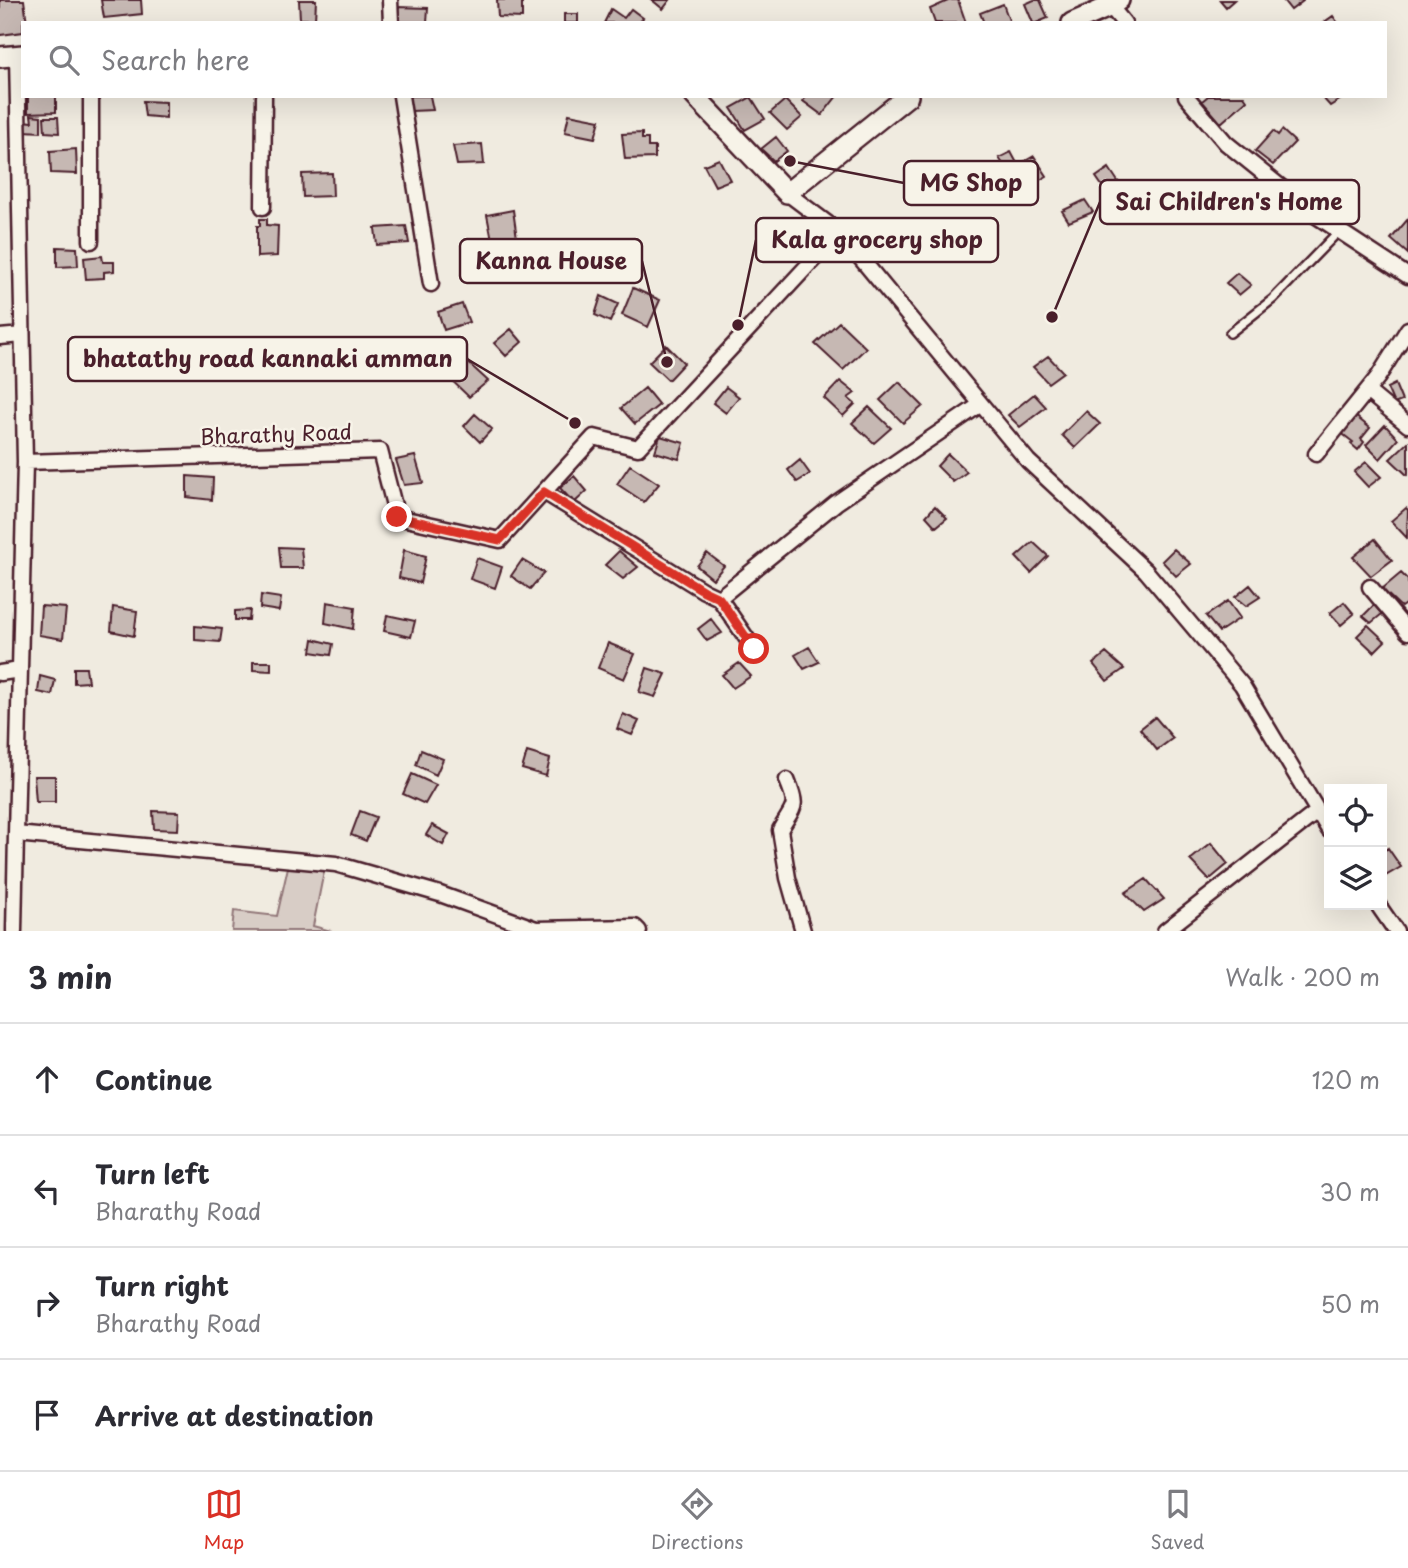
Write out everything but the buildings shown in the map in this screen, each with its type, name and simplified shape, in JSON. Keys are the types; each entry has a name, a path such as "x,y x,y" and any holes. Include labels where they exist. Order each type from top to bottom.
{"street":[{"path":"390,0 391,21"},
{"path":"1076,21 1112,2 1123,21"},
{"path":"13,56 25,462 14,931"},
{"path":"91,98 91,241"},
{"path":"263,207 264,98"},
{"path":"401,98 431,284"},
{"path":"697,98 787,193 839,232 1028,461 1146,570 1242,685 1324,821"},
{"path":"787,193 906,98"},
{"path":"1188,98 1226,143 1318,217 1408,276"},
{"name":"Bharathy Road","path":"25,462 380,451 397,517 500,540 594,437 638,448 839,232"},
{"path":"1316,454 1367,391 1408,329"},
{"path":"0,337 22,335"},
{"path":"1367,391 1408,425"},
{"path":"719,598 836,503 981,404"},
{"path":"544,492 719,598 754,649"},
{"path":"1370,587 1408,632"},
{"path":"0,673 20,670"},
{"path":"787,780 795,800 793,810 780,830 788,877 803,931"},
{"path":"1165,931 1318,811"},
{"path":"16,834 336,864 440,894 536,929 635,927 639,931"},
{"path":"1381,910 1396,931"}],"lane":[{"path":"1230,333 1273,299 1340,231"}],"shaded area":[{"path":"288,867 324,871 313,926 331,931 232,931 234,911 277,916"}],"place":[{"name":"MG Shop","path":"790,161"},
{"name":"Sai Children's Home","path":"1052,317"},
{"name":"Kala grocery shop","path":"738,325"},
{"name":"Kanna House","path":"667,362"},
{"name":"bhatathy road kannaki amman","path":"575,423"}],"route":[{"path":"397,517 500,540 544,492 719,598 754,649"}]}
